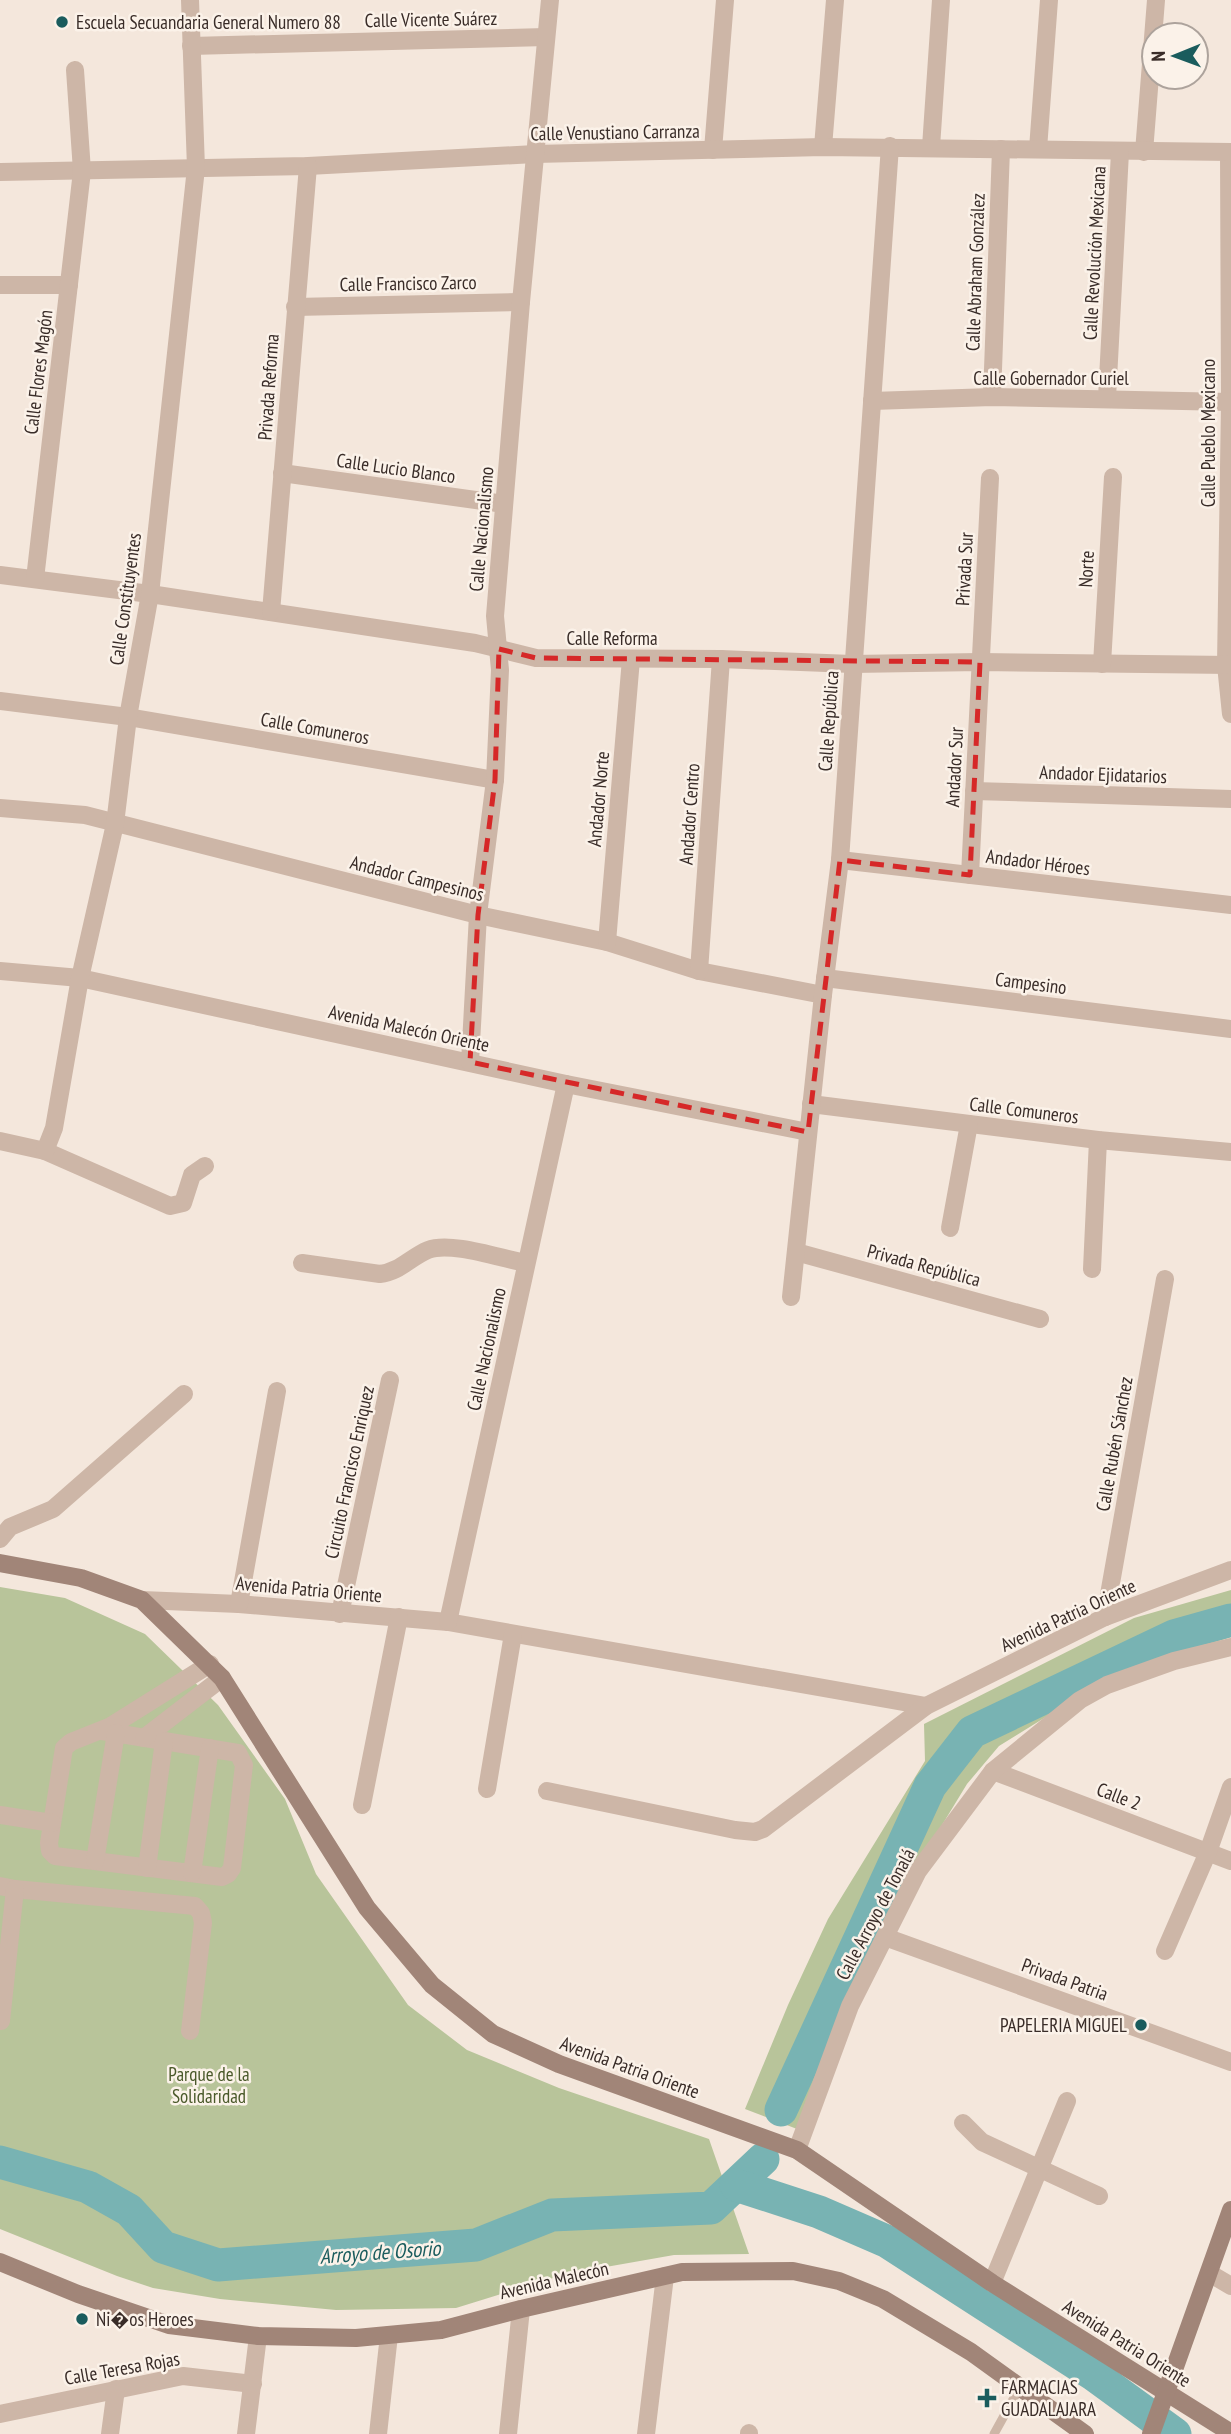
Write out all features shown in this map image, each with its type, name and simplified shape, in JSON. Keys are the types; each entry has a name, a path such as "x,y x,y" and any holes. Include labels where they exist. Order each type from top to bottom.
{"street":[{"name":"Calle Constituyentes","path":"45,1151 54,1128 80,978 115,824 128,717 150,594 196,168 190,0"},
{"name":"Calle Nacionalismo","path":"470,1062 478,915 495,780 500,670 495,616 550,0"},
{"path":"713,150 725,0"},
{"path":"822,147 835,0"},
{"path":"931,147 941,0"},
{"path":"1038,149 1049,0"},
{"path":"1144,152 1156,0"},
{"name":"Calle Vicente Suárez","path":"191,46 546,37"},
{"name":"Calle Flores Magón","path":"35,579 82,171 75,70"},
{"name":"Calle República","path":"791,1297 840,860 890,146"},
{"name":"Calle Venustiano Carranza","path":"0,172 308,166 535,154 822,147 1230,152"},
{"name":"Calle Abraham González","path":"992,397 1001,149"},
{"name":"Calle Revolución Mexicana","path":"1107,398 1120,152"},
{"name":"Calle Pueblo Mexicano","path":"1230,152 1228,665 1231,714"},
{"name":"Privada Reforma","path":"271,612 308,166"},
{"path":"0,285 69,285"},
{"name":"Calle Francisco Zarco","path":"295,307 521,302"},
{"name":"Calle Gobernador Curiel","path":"872,401 992,397 1230,402"},
{"name":"Calle Lucio Blanco","path":"282,473 504,504"},
{"name":"Norte","path":"1102,664 1113,477"},
{"name":"Privada Sur","path":"980,662 990,478"},
{"name":"Calle Reforma","path":"0,575 150,594 475,643 536,658 721,659 852,664 980,662 1228,665"},
{"name":"Andador Norte","path":"607,942 631,659"},
{"name":"Andador Centro","path":"699,971 721,659"},
{"name":"Andador Sur","path":"970,875 980,662"},
{"name":"Calle Comuneros","path":"0,701 128,717 495,780"},
{"name":"Andador Ejidatarios","path":"974,791 1231,799"},
{"name":"Andador Campesinos","path":"0,808 85,816 478,915 607,942 699,971 824,987"},
{"name":"Andador Héroes","path":"840,860 1231,905"},
{"name":"Avenida Malecón Oriente","path":"0,971 80,978 566,1084 808,1132"},
{"name":"Campesino","path":"824,987 1231,1029"},
{"name":"Calle Nacionalismo","path":"448,1622 566,1084"},
{"name":"Calle Comuneros","path":"811,1104 1098,1140 1231,1152"},
{"path":"950,1228 969,1124"},
{"path":"1092,1269 1098,1140"},
{"path":"0,1141 45,1151 170,1206 183,1203 192,1175 205,1166"},
{"path":"302,1262 380,1274 390,1273 430,1249 446,1248 526,1263"},
{"name":"Privada República","path":"796,1252 1040,1320"},
{"name":"Calle Rubén Sánchez","path":"1105,1617 1165,1279"},
{"name":"Circuito Francisco Enriquez","path":"340,1614 390,1380"},
{"path":"239,1604 277,1391"},
{"path":"0,1539 10,1527 53,1509 184,1394"},
{"name":"Avenida Patria Oriente","path":"0,1563 81,1578 142,1600 239,1604 448,1622 926,1706"},
{"name":"Avenida Patria Oriente","path":"547,1791 755,1832 770,1825 926,1706 1105,1617 1231,1570"},
{"name":"Avenida Patria Oriente","path":"142,1600 216,1671 367,1908 432,1985 493,2034 548,2059 797,2150 992,2283 1231,2433"},
{"path":"362,1805 399,1617"},
{"path":"487,1789 513,1634"},
{"name":"Calle Arroyo de Tonalá","path":"797,2150 850,2006 918,1871 993,1771 1080,1700 1107,1685 1174,1661 1231,1647"},
{"path":"109,1732 238,1753 244,1765 232,1868 228,1874 222,1877 146,1868 55,1856 50,1851 64,1748 71,1742 109,1732 158,1699 216,1671"},
{"path":"144,1738 174,1714 216,1671"},
{"path":"158,1699 174,1714"},
{"path":"95,1861 109,1732"},
{"path":"146,1868 164,1741"},
{"path":"192,1873 210,1748"},
{"name":"Calle 2","path":"993,1771 1231,1861"},
{"path":"1165,1951 1208,1852 1231,1787"},
{"path":"0,1815 52,1823"},
{"path":"1,2021 8,1888 195,1906 201,1913 203,1923 190,2031"},
{"name":"Privada Patria","path":"885,1937 1231,2062"},
{"path":"992,2283 1067,2101"},
{"path":"963,2123 982,2141 1099,2196"},
{"path":"1151,2434 1231,2210"},
{"name":"Avenida Malecón","path":"0,2262 78,2294 169,2325 258,2336 356,2338 440,2330 681,2272 793,2271 839,2281 883,2299 971,2352 1085,2434"},
{"path":"1209,2273 1231,2286"},
{"path":"646,2434 665,2276"},
{"path":"508,2434 521,2309"},
{"path":"378,2434 389,2335"},
{"path":"246,2434 258,2336"},
{"name":"Calle Teresa Rojas","path":"0,2414 183,2376 253,2384"},
{"path":"110,2434 116,2389"}],"lane":[{"path":"994,2434 1020,2387"}],"highlighted area":[{"path":"499,649 536,658 980,662 970,875 840,860 808,1132 470,1062 478,915 495,780"}],"green space":[{"name":"Parque de la Solidaridad","path":"0,1587 65,1598 145,1634 218,1705 285,1799 316,1874 408,2005 467,2050 559,2088 709,2139 749,2254 674,2255 566,2274 456,2308 336,2310 220,2299 153,2288 0,2229"},
{"path":"1231,1590 1231,1637 1112,1676 999,1746 967,1784 869,1945 834,2026 797,2129 745,2109 788,2005 828,1919 925,1761 924,1724 1134,1618"}],"waterway":[{"path":"781,2110 930,1786 972,1732 1174,1636 1231,1620"},
{"name":"Arroyo de Osorio","path":"0,2162 88,2187 129,2210 163,2247 218,2265 476,2245 552,2215 711,2208 763,2159"},
{"path":"736,2185 819,2212 886,2241 1094,2375 1175,2434"}],"place":[{"name":"Escuela Secuandaria General Numero 88","path":"62,22"},
{"name":"PAPELERIA MIGUEL","path":"1141,2025"},
{"name":"Ni�os Heroes","path":"82,2319"},
{"name":"FARMACIAS GUADALAJARA","path":"987,2398"}]}
